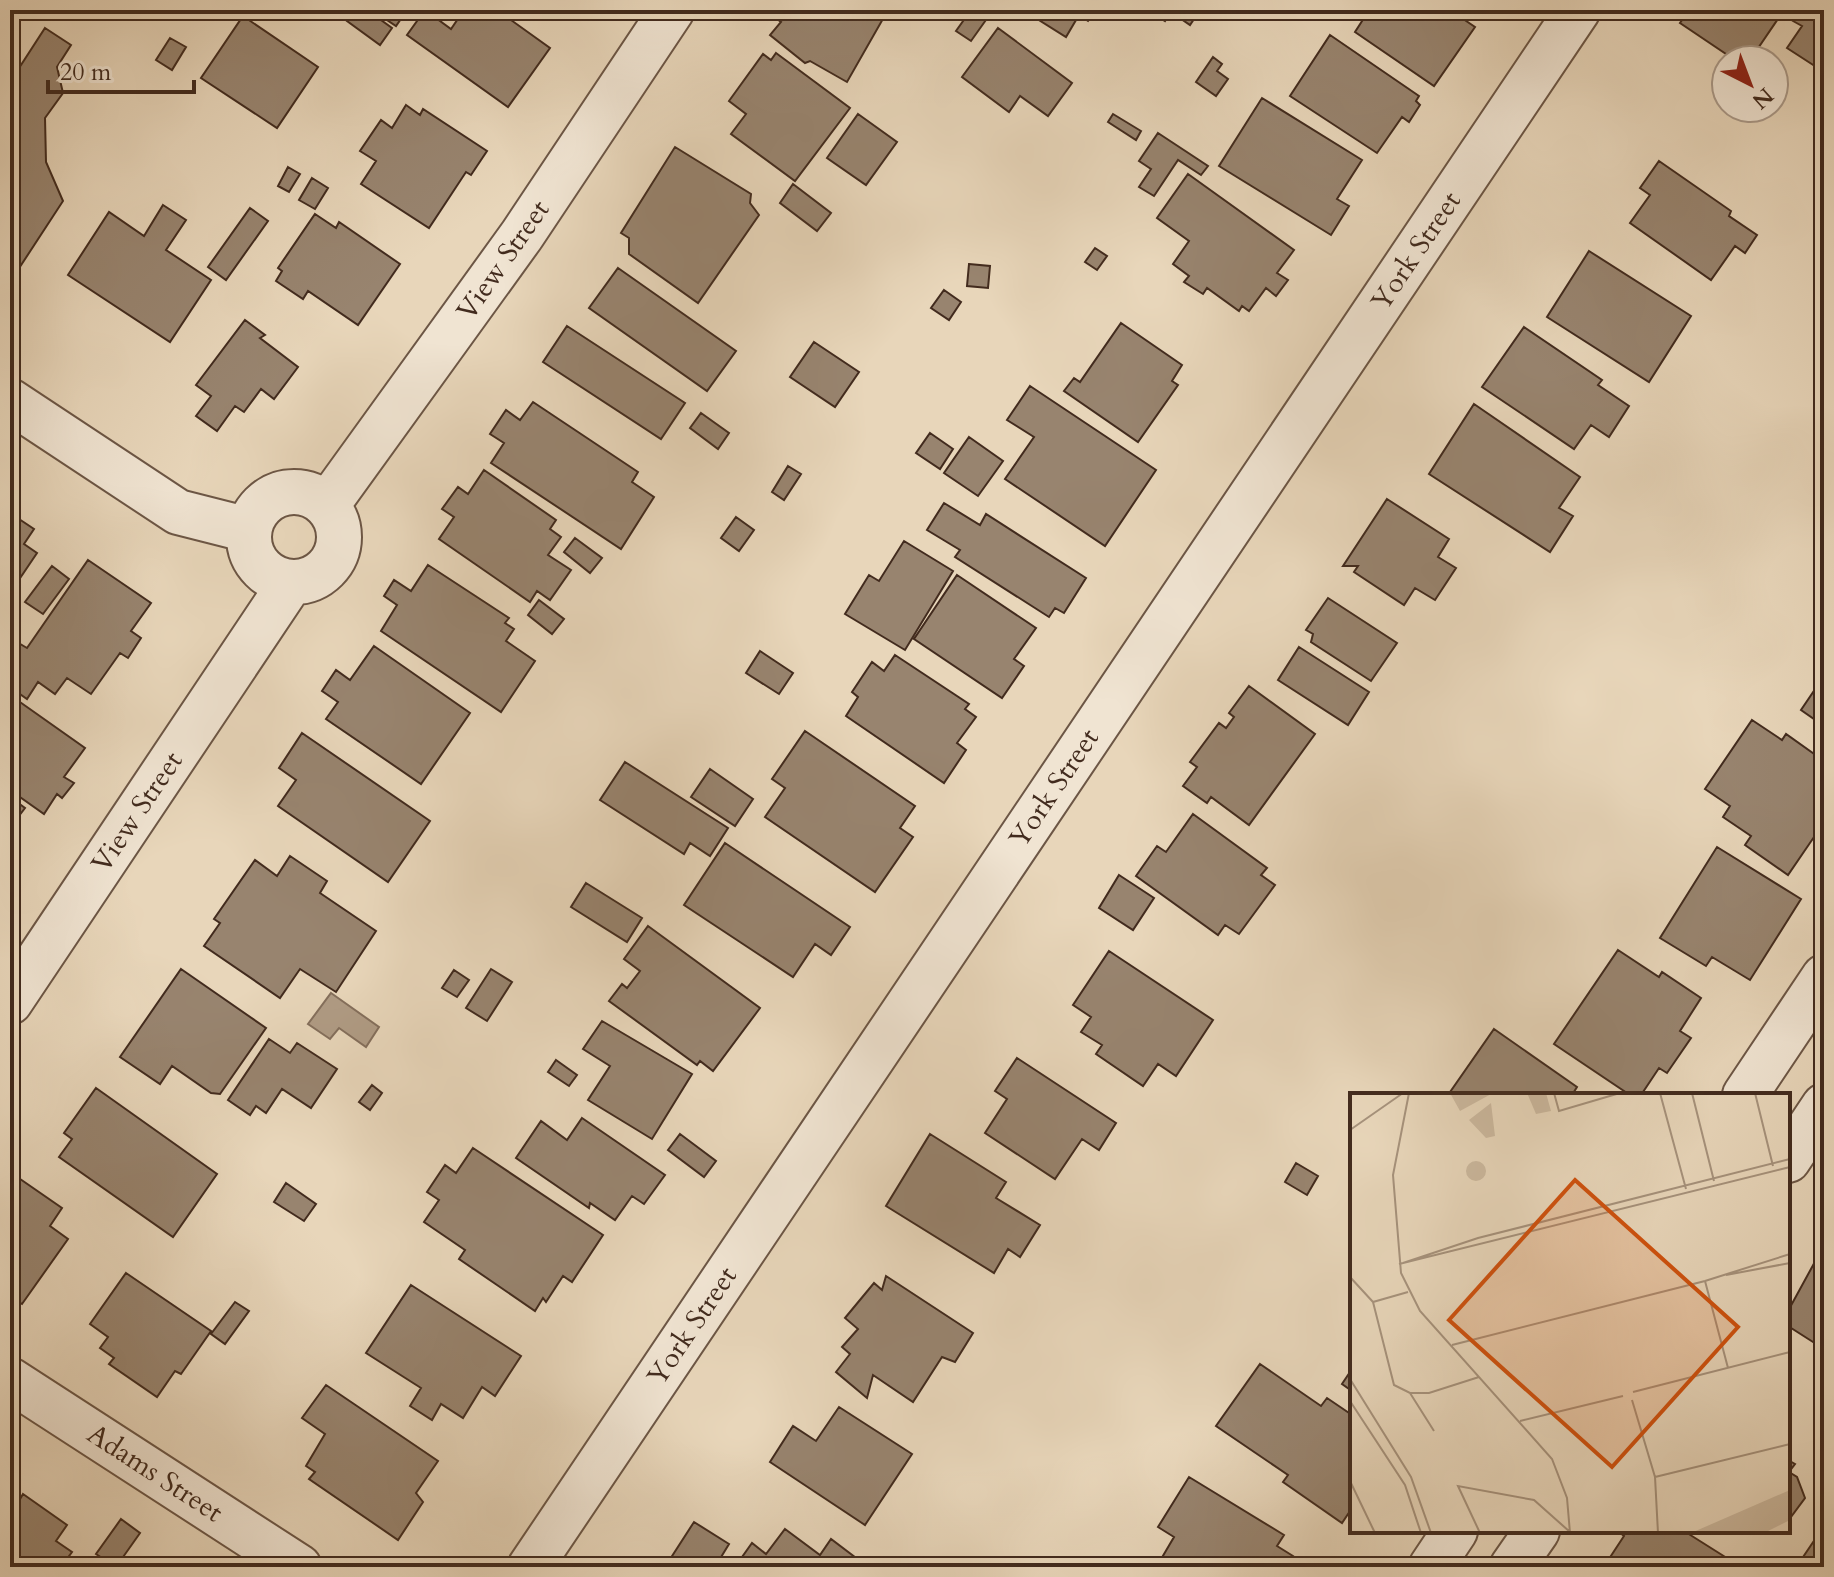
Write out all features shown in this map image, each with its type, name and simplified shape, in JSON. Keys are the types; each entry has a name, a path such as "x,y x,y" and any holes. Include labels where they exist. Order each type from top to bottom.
{"street":[{"name":"View Street","path":"327,505 522,235 672,10"},
{"name":"York Street","path":"530,1567 1578,10"},
{"path":"10,401 178,512 249,530"},
{"path":"287,491 302,491 327,505 339,529 336,555 317,576 291,582 263,571 249,545 249,530 262,504 287,491"},
{"name":"View Street","path":"10,1002 291,582"},
{"path":"1746,1093 1824,977"},
{"path":"1790,1157 1824,1106"},
{"name":"Adams Street","path":"10,1380 299,1567"},
{"path":"1431,1567 1454,1533"},
{"path":"1512,1567 1536,1533"}],"shaded area":[{"path":"331,993 379,1027 366,1047 339,1028 330,1039 308,1024"}],"building":[{"path":"355,10 367,10 392,28 380,45 347,21"},
{"path":"385,10 407,10 396,26 381,16"},
{"path":"425,10 451,29 464,10 497,10 550,48 508,107 407,35"},
{"path":"772,10 888,10 847,82 810,61 805,63 770,35 781,22 769,13"},
{"path":"971,10 993,10 971,41 956,31"},
{"path":"1023,10 1096,10 1088,21 1079,15 1066,37"},
{"path":"1148,10 1200,10 1190,25 1171,12 1165,21"},
{"path":"1352,10 1450,10 1475,27 1434,86 1355,32 1364,18"},
{"path":"1689,10 1784,10 1761,44 1711,44 1680,23"},
{"path":"1800,10 1824,10 1824,72 1790,50 1790,44 1802,26 1793,21"},
{"path":"243,16 318,67 277,128 201,78"},
{"path":"45,28 71,45 57,67 63,93 45,118 46,162 63,201 12,279 10,82"},
{"path":"998,28 1072,83 1048,116 1020,96 1009,112 962,77"},
{"path":"1330,35 1419,96 1416,101 1420,105 1409,122 1402,117 1377,153 1290,96"},
{"path":"170,38 186,47 172,70 156,60"},
{"path":"776,53 850,108 795,181 731,134 746,114 729,101 763,54 771,60"},
{"path":"1213,57 1222,64 1217,71 1228,79 1216,96 1196,82"},
{"path":"1262,98 1362,160 1337,199 1349,206 1331,235 1219,166"},
{"path":"406,105 420,115 423,109 487,151 471,175 466,172 429,228 361,184 376,161 360,151 381,120 392,128"},
{"path":"858,114 897,142 866,185 827,158"},
{"path":"1113,114 1141,131 1136,140 1108,122"},
{"path":"1158,133 1208,166 1201,175 1178,160 1154,196 1139,187 1151,169 1139,161"},
{"path":"675,147 751,194 750,203 759,215 698,303 629,254 629,238 621,233"},
{"path":"1659,161 1731,211 1729,216 1757,235 1745,253 1735,246 1711,280 1630,223 1650,195 1640,188"},
{"path":"288,167 300,174 289,192 278,186"},
{"path":"1188,174 1294,250 1277,273 1288,280 1276,296 1266,288 1249,311 1242,306 1239,311 1207,288 1203,294 1184,282 1189,276 1173,264 1189,241 1157,218"},
{"path":"312,178 328,188 315,209 299,200"},
{"path":"793,184 831,213 817,231 780,203"},
{"path":"163,205 186,220 166,250 211,280 170,342 68,275 109,212 144,236"},
{"path":"250,208 268,221 226,280 208,267"},
{"path":"315,214 336,228 339,222 400,264 358,325 308,291 303,299 276,281 282,271 278,268"},
{"path":"1095,248 1107,256 1097,270 1085,262"},
{"path":"1589,251 1691,316 1649,382 1547,317"},
{"path":"969,264 990,266 988,288 967,286"},
{"path":"618,268 736,351 707,391 589,308"},
{"path":"944,290 961,302 949,320 931,308"},
{"path":"245,320 265,335 260,338 298,367 274,399 261,389 244,412 235,406 217,431 196,416 211,396 196,385"},
{"path":"1121,323 1182,365 1172,381 1178,385 1138,442 1064,391 1074,378 1080,382"},
{"path":"567,326 685,403 661,439 543,362"},
{"path":"1524,327 1602,380 1598,385 1629,406 1609,437 1591,425 1574,449 1482,387"},
{"path":"814,342 859,372 835,407 790,377"},
{"path":"1030,386 1156,470 1105,546 1005,479 1034,437 1007,420"},
{"path":"533,402 638,472 632,482 654,497 621,549 491,463 504,443 490,434 506,410 520,420"},
{"path":"1474,404 1580,477 1559,508 1573,516 1550,552 1429,474"},
{"path":"701,413 729,433 718,449 690,428"},
{"path":"930,433 953,449 940,469 916,453"},
{"path":"969,437 1003,461 978,496 944,473"},
{"path":"788,466 801,474 784,500 772,492"},
{"path":"484,470 556,520 550,529 561,537 548,555 571,570 550,600 537,591 530,602 439,539 454,517 442,509 458,487 468,494"},
{"path":"1387,499 1449,539 1438,557 1456,568 1435,600 1415,588 1404,605 1354,572 1358,566 1343,566"},
{"path":"944,503 980,525 986,514 1086,578 1064,613 1055,608 1049,617 955,557 960,550 927,530"},
{"path":"10,513 34,529 24,544 37,553 10,593"},
{"path":"736,517 754,530 739,551 721,538"},
{"path":"575,538 602,558 590,573 564,552"},
{"path":"904,541 953,571 905,650 845,614 869,575 879,581"},
{"path":"88,560 151,603 131,631 141,638 128,658 120,653 91,694 67,678 55,694 38,682 27,699 10,687 10,638 27,648"},
{"path":"428,565 509,618 505,623 514,629 506,641 535,661 501,712 381,631 397,605 384,596 394,580 411,591"},
{"path":"52,566 69,579 43,614 25,602"},
{"path":"957,575 1036,628 1014,659 1024,666 1002,698 914,639"},
{"path":"1328,598 1397,643 1371,681 1311,642 1313,634 1306,630"},
{"path":"539,600 564,619 552,634 528,615"},
{"path":"374,646 470,713 421,784 326,719 338,702 322,691 336,670 350,680"},
{"path":"1299,647 1369,692 1348,725 1278,680"},
{"path":"760,651 793,673 779,694 746,673"},
{"path":"895,655 969,704 965,709 976,717 957,743 966,750 944,783 846,716 858,697 852,692 872,662 884,671"},
{"path":"1824,676 1824,726 1801,710"},
{"path":"1249,686 1315,734 1249,825 1211,797 1207,803 1183,786 1197,767 1190,762 1219,723 1226,728 1234,717 1229,713"},
{"path":"10,695 85,748 64,777 74,783 62,798 57,794 44,814 10,790"},
{"path":"1752,720 1782,740 1786,734 1824,761 1824,839 1822,842 1814,837 1788,875 1745,845 1751,836 1723,817 1730,806 1705,789"},
{"path":"805,731 915,806 900,828 913,837 875,892 765,817 785,788 772,779"},
{"path":"302,733 430,821 388,882 278,806 296,780 279,768"},
{"path":"625,762 728,828 710,856 690,843 684,854 600,800"},
{"path":"710,769 753,799 735,826 691,797"},
{"path":"10,797 25,808 12,825 10,824"},
{"path":"1193,814 1267,868 1261,875 1275,885 1239,934 1225,925 1218,935 1136,876 1157,846 1166,852"},
{"path":"725,843 850,927 831,955 815,944 793,977 684,905"},
{"path":"1717,847 1801,899 1750,980 1712,957 1706,966 1660,938"},
{"path":"290,856 327,881 320,893 376,931 336,992 300,969 280,998 204,946 220,923 214,919 255,860 277,876"},
{"path":"1119,875 1154,898 1133,930 1099,908"},
{"path":"586,883 642,918 627,942 571,907"},
{"path":"648,926 760,1008 713,1071 700,1061 697,1065 609,1001 622,984 627,988 640,971 624,959"},
{"path":"1618,950 1659,977 1662,972 1701,998 1680,1031 1691,1038 1667,1073 1659,1068 1642,1093 1627,1093 1554,1044"},
{"path":"1109,951 1213,1020 1176,1076 1158,1064 1143,1086 1096,1054 1102,1045 1081,1032 1091,1017 1073,1005"},
{"path":"181,969 266,1028 220,1094 211,1093 172,1066 160,1084 120,1057"},
{"path":"491,969 512,982 487,1021 466,1008"},
{"path":"454,970 469,980 457,997 442,988"},
{"path":"602,1021 692,1074 652,1139 588,1100 610,1066 583,1049"},
{"path":"1494,1029 1577,1087 1573,1093 1449,1093"},
{"path":"269,1039 290,1053 297,1043 337,1069 311,1108 282,1089 266,1113 256,1106 250,1115 228,1100"},
{"path":"1017,1058 1116,1123 1099,1150 1082,1139 1055,1179 985,1133 1007,1099 995,1091"},
{"path":"556,1060 577,1075 569,1086 548,1072"},
{"path":"372,1085 382,1093 370,1110 359,1102"},
{"path":"96,1088 217,1174 173,1237 59,1157 72,1139 64,1133"},
{"path":"582,1118 665,1175 644,1204 632,1196 615,1220 590,1203 589,1208 516,1158 541,1121 567,1140"},
{"path":"680,1134 716,1161 704,1177 668,1150"},
{"path":"930,1134 1006,1182 996,1198 1040,1225 1020,1257 1008,1249 994,1273 886,1206"},
{"path":"473,1148 603,1235 572,1282 563,1276 546,1302 543,1298 535,1311 459,1259 465,1250 424,1222 439,1200 427,1192 445,1165 456,1173"},
{"path":"1296,1163 1318,1176 1307,1195 1285,1182"},
{"path":"10,1172 62,1208 50,1226 68,1239 22,1304 10,1296"},
{"path":"286,1183 316,1204 304,1221 274,1202"},
{"path":"1817,1258 1824,1263 1824,1349 1790,1327 1790,1307"},
{"path":"126,1273 211,1331 181,1374 175,1371 157,1397 109,1364 114,1358 100,1348 108,1337 90,1324"},
{"path":"886,1276 973,1333 955,1362 942,1357 913,1402 873,1375 867,1398 836,1372 850,1354 842,1347 858,1329 845,1318 874,1283 882,1290"},
{"path":"411,1285 521,1356 495,1396 482,1387 463,1418 441,1404 432,1420 410,1406 421,1388 366,1353"},
{"path":"235,1302 249,1311 225,1344 211,1334"},
{"path":"1260,1364 1321,1406 1327,1398 1350,1414 1350,1511 1342,1523 1283,1482 1288,1475 1216,1426"},
{"path":"1350,1372 1350,1390 1342,1384"},
{"path":"326,1385 438,1461 416,1493 423,1502 398,1540 309,1479 315,1472 306,1466 325,1434 302,1418"},
{"path":"839,1407 912,1454 865,1525 770,1462 793,1426 816,1441"},
{"path":"1790,1473 1797,1477 1805,1498 1790,1518"},
{"path":"1189,1477 1284,1535 1277,1546 1293,1556 1286,1567 1157,1566 1174,1537 1158,1527"},
{"path":"23,1494 67,1525 56,1541 72,1552 61,1567 10,1567 10,1501 16,1506"},
{"path":"121,1519 140,1533 116,1567 96,1554"},
{"path":"694,1522 729,1544 715,1567 665,1567"},
{"path":"1824,1526 1824,1567 1804,1567 1799,1563"},
{"path":"785,1529 820,1555 831,1539 868,1567 735,1567 752,1543 766,1554"},
{"path":"1620,1533 1687,1533 1730,1560 1726,1567 1605,1565 1624,1536"}]}
